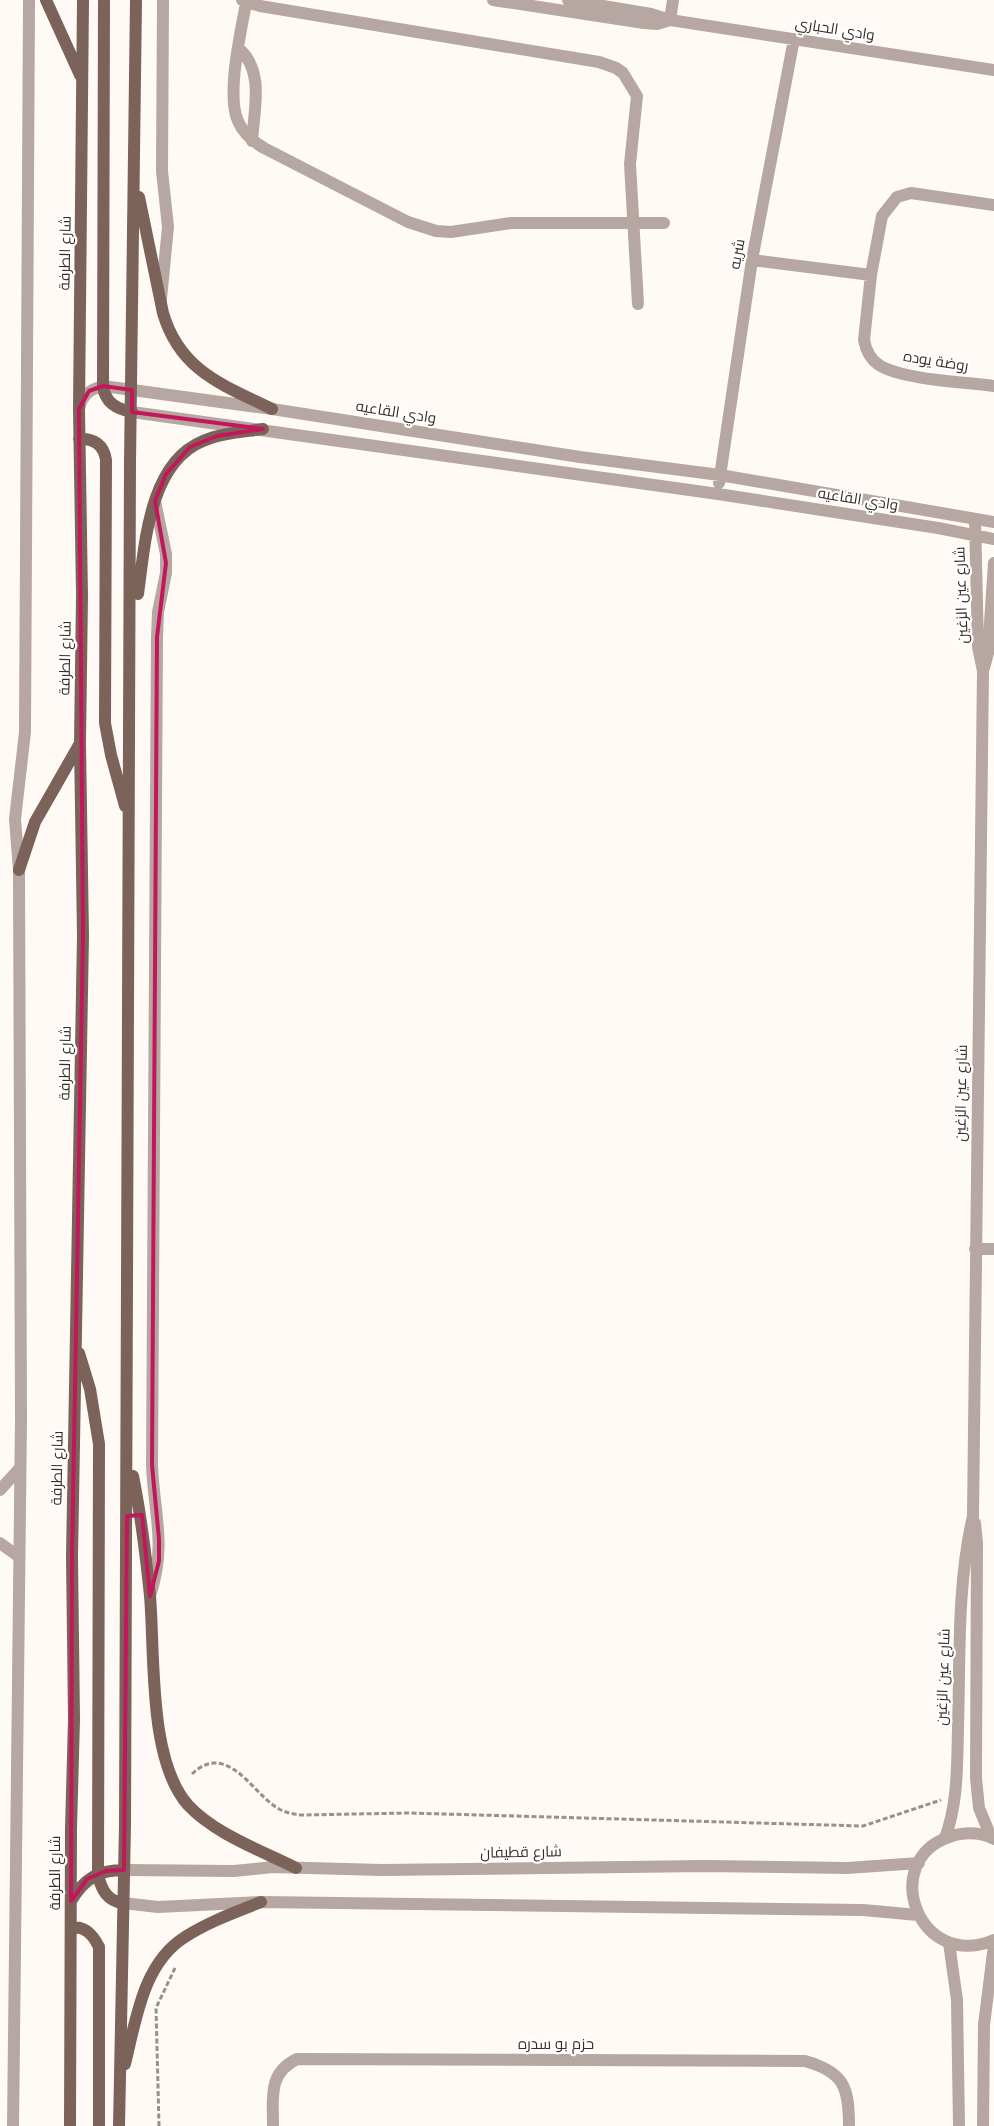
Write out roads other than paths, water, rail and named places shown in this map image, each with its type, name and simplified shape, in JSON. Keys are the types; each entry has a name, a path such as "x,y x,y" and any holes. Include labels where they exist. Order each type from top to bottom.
{"main road":[{"path":"46,0 82,78"},
{"name":"شارع الطرفة","path":"70,2126 76,1341 83,936 80,743 82,595 79,409 83,0"},
{"path":"104,0 103,386 105,395 112,405 132,412"},
{"path":"119,2126 124,1870 129,820 136,0"},
{"path":"134,171 161,304 167,327 174,341 195,367 210,378 272,409"},
{"path":"131,638 142,565 155,501 166,474 190,448 217,436 263,429"},
{"path":"79,439 93,440 99,444 106,460 105,723 111,755 129,820"},
{"path":"19,870 35,822 80,743"},
{"path":"76,1341 90,1389 98,1444 98,1873 105,1893 112,1900 123,1903"},
{"path":"127,1448 143,1535 150,1596 160,1735 165,1760 174,1784 190,1806 219,1830 296,1868"},
{"path":"71,1900 87,1879 98,1873 124,1870"},
{"path":"119,2088 142,2000 149,1979 163,1956 186,1936 261,1902"},
{"path":"71,1928 85,1930 92,1936 99,1947 98,2126"}],"street":[{"path":"14,2126 22,1199 19,870 15,819 25,732 29,0"},
{"path":"161,304 168,227 162,171 163,0"},
{"name":"وادي الحباري","path":"493,0 644,24 657,24 670,20"},
{"name":"وادي الحباري","path":"568,0 651,14 670,20 994,70"},
{"path":"670,20 673,0"},
{"path":"638,304 635,223 630,164 636,96 629,80 616,68 599,62 244,1 238,48 234,106 240,125 252,141 408,222 436,231 451,232 512,223 635,223 664,223"},
{"name":"شريه","path":"720,475 752,260 794,39"},
{"path":"238,48 250,60 255,73 252,141"},
{"name":"روضة يوده","path":"994,204 911,193 897,197 882,216 871,275 864,340 866,350 871,358 889,370 994,386"},
{"path":"752,260 871,275"},
{"path":"79,409 81,402 89,391 103,386"},
{"name":"وادي القاعيه","path":"103,386 272,409 580,457 720,475 994,522"},
{"name":"وادي القاعيه","path":"132,412 718,494 994,539"},
{"path":"718,494 720,475"},
{"path":"150,1596 159,1561 159,1539 152,1465 157,637 166,563 163,532 155,501"},
{"name":"شارع عين الزغين","path":"975,519 978,647 983,671 973,1516 977,1543 976,1778 979,1808 992,1838"},
{"name":"شارع عين الزغين","path":"983,671 988,653 994,563"},
{"path":"975,1249 994,1249"},
{"path":"0,1490 20,1468"},
{"name":"شارع عين الزغين","path":"945,1838 956,1796 962,1616 968,1538 973,1516"},
{"path":"0,1543 18,1556"},
{"path":"992,1838 968,1833 945,1838 935,1844 919,1863 912,1886 918,1915 929,1930 949,1943 973,1946 994,1940"},
{"name":"شارع قطيفان","path":"124,1870 234,1871 296,1868 382,1870 687,1866 840,1868 919,1863"},
{"path":"123,1903 158,1907 261,1902 863,1910 918,1915"},
{"path":"949,1943 958,2000 959,2126"},
{"path":"983,2126 984,2024 994,1945"},
{"name":"حزم بو سدره","path":"273,2126 276,2077 284,2065 297,2059 307,2059 805,2061 825,2067 840,2080 849,2098 849,2126"}]}
